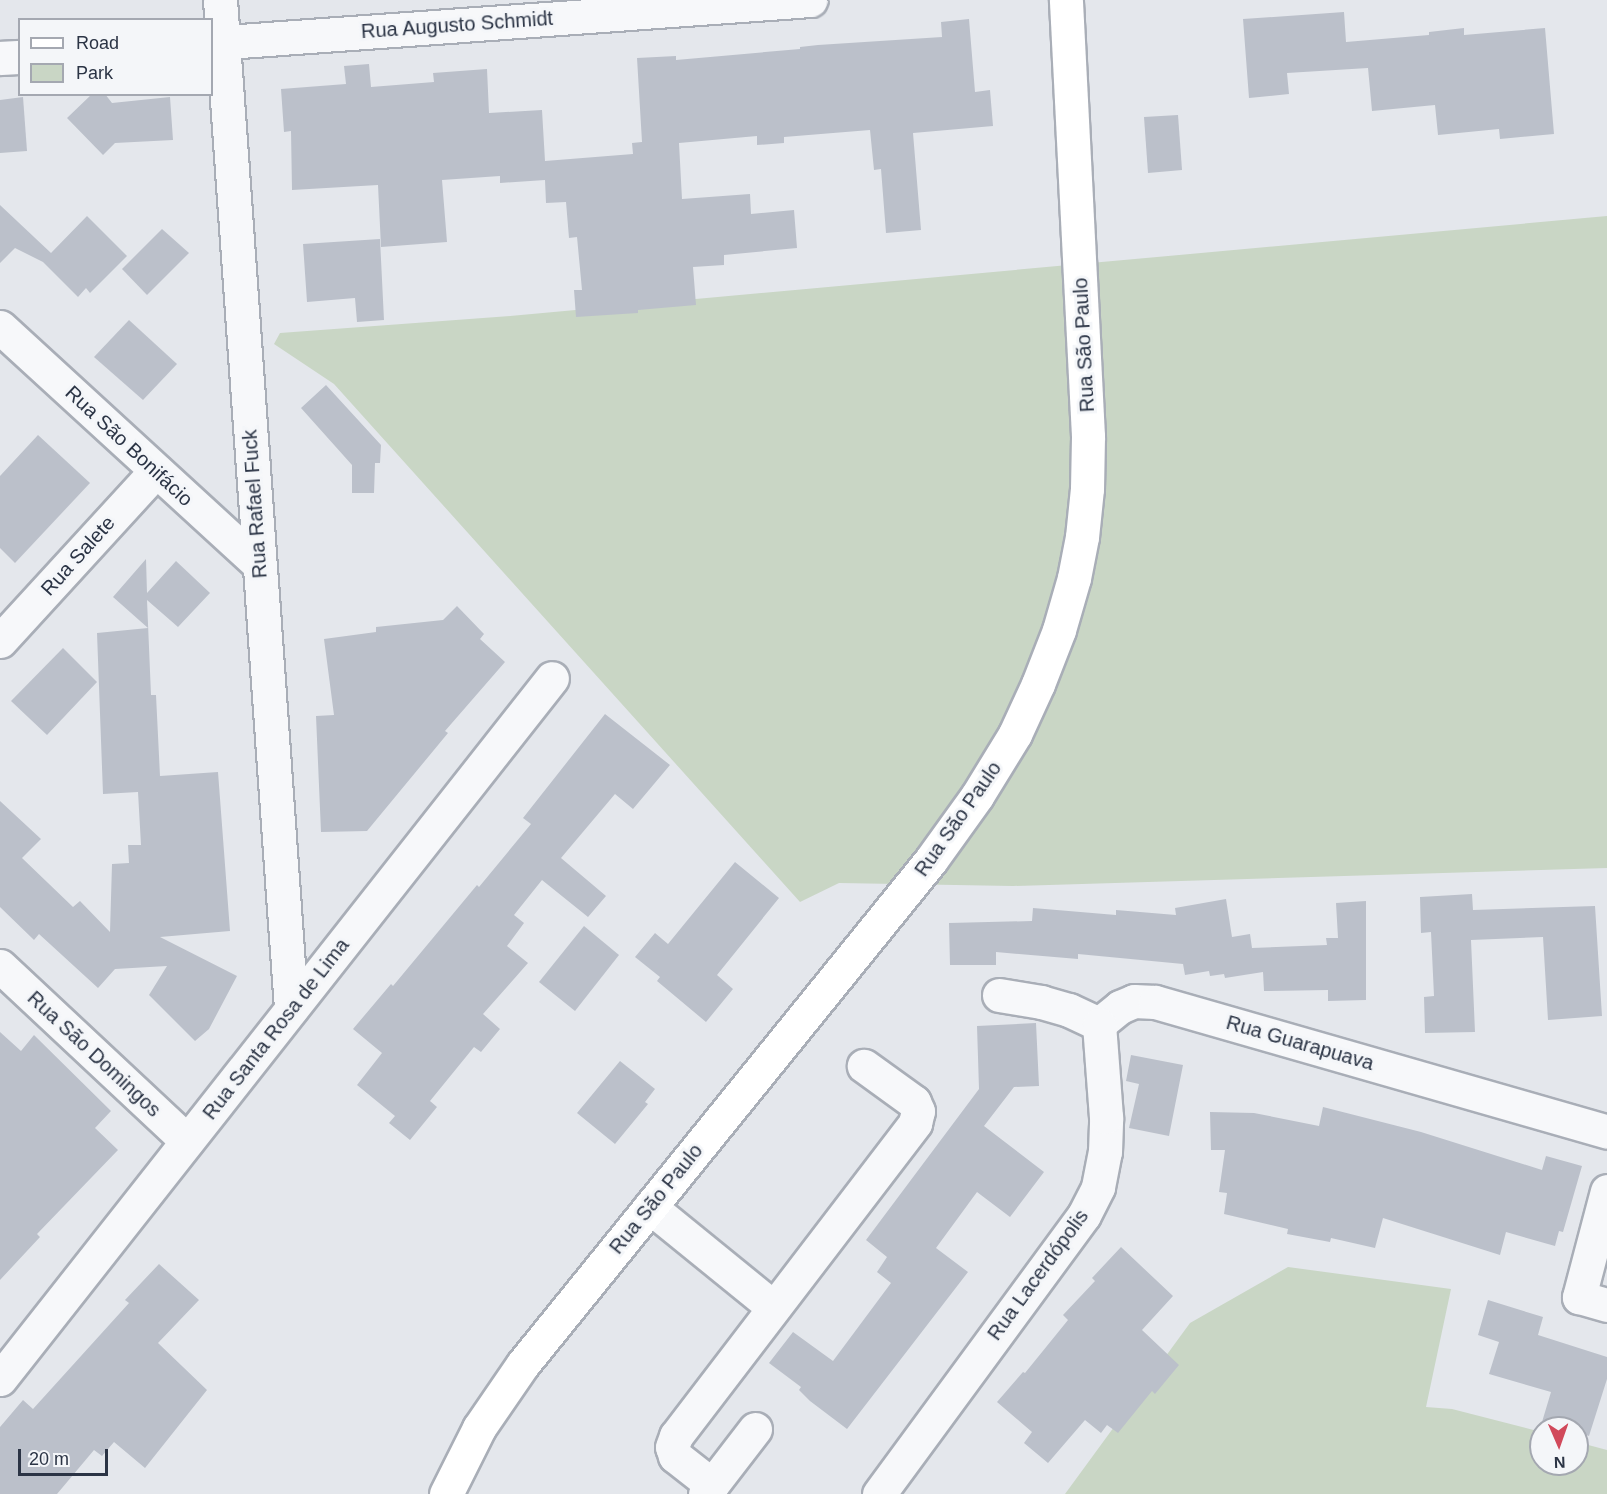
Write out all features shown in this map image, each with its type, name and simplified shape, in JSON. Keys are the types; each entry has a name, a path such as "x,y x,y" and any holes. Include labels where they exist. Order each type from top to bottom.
{"main road":[{"name":"Rua São Paulo","path":"446,1494 457,1469 502,1392 932,860 977,796 1015,734 1059,630 1082,537 1088,436 1066,0"}],"street":[{"name":"Rua Rafael Fuck","path":"220,0 217,43 260,565 291,1009"},
{"name":"Rua Augusto Schmidt","path":"217,43 810,0"},
{"path":"0,58 18,57"},
{"name":"Rua São Bonifácio","path":"0,327 260,565"},
{"name":"Rua Salete","path":"0,641 156,471"},
{"name":"Rua Santa Rosa de Lima","path":"0,1379 552,678"},
{"name":"Rua São Domingos","path":"0,966 187,1141"},
{"path":"999,995 1050,1004 1099,1024"},
{"name":"Rua Guarapuava","path":"1099,1024 1120,1007 1134,1001 1155,1002 1607,1132"},
{"name":"Rua Lacerdópolis","path":"879,1494 1084,1215 1098,1187 1105,1152 1106,1117 1099,1024"},
{"path":"754,1429 709,1489 675,1456 672,1448 676,1436 915,1123 918,1111 914,1102 864,1066"},
{"path":"1607,1191 1579,1297 1607,1305"},
{"path":"650,1207 773,1307"}],"green space":[{"path":"1607,216 1607,868 1013,886 839,883 800,902 334,384 274,344 280,333 510,316"},
{"path":"1288,1267 1451,1289 1426,1407 1452,1409 1529,1429 1529,1476 1589,1476 1589,1445 1607,1450 1607,1494 1065,1494 1190,1323"}],"building":[{"path":"1344,12 1346,42 1429,35 1429,32 1464,28 1464,35 1545,28 1554,134 1500,139 1499,129 1438,135 1435,105 1372,111 1368,68 1287,73 1289,94 1249,98 1243,19"},
{"path":"969,19 975,92 990,90 993,126 913,133 921,230 886,233 881,169 874,170 870,130 784,137 784,143 757,145 757,136 679,143 682,199 750,194 751,214 794,210 797,248 724,255 724,265 693,267 696,305 638,310 638,313 576,317 574,290 582,290 577,237 569,238 566,202 546,203 545,180 500,183 500,176 442,180 447,242 381,247 378,185 292,190 291,131 284,132 281,89 346,84 344,66 369,64 371,87 434,82 433,73 487,69 489,113 542,110 545,161 633,154 632,143 642,142 637,58 676,56 676,60 800,49 800,47 818,45 942,37 941,22"},
{"path":"90,96 107,96 112,103 170,97 173,140 115,143 103,155 67,118"},
{"path":"23,97 27,151 0,153 0,100"},
{"path":"1178,115 1182,170 1148,173 1144,117"},
{"path":"0,205 51,253 87,216 127,256 90,293 86,288 78,297 43,262 15,248 0,263"},
{"path":"162,229 189,253 147,295 122,269"},
{"path":"380,239 384,320 357,322 355,298 307,302 303,244"},
{"path":"129,320 177,364 143,400 94,357"},
{"path":"326,385 381,445 380,463 375,463 374,493 352,493 352,465 301,408"},
{"path":"38,435 90,483 15,563 0,548 0,476"},
{"path":"146,559 147,593 176,561 210,593 178,627 147,600 151,695 156,695 160,776 218,772 230,931 160,937 237,976 209,1029 195,1041 149,995 167,966 115,969 98,988 39,934 34,940 0,907 0,801 41,839 22,858 73,907 80,901 110,932 112,864 129,863 128,845 141,845 138,792 103,794 97,633 148,628 113,597"},
{"path":"457,606 484,634 480,639 505,662 445,731 448,733 367,831 321,832 316,716 334,715 324,639 376,632 376,627 443,620"},
{"path":"63,648 97,682 47,735 11,701"},
{"path":"605,714 670,765 633,809 615,794 561,858 606,896 588,917 542,880 514,915 524,923 507,946 528,963 483,1014 500,1029 481,1052 474,1047 430,1101 437,1107 410,1140 389,1123 395,1116 357,1085 382,1053 353,1029 391,984 393,986 477,885 479,887 531,824 523,818"},
{"path":"735,862 779,898 717,975 733,989 706,1022 657,981 660,977 635,957 655,933 668,944"},
{"path":"1472,894 1473,910 1595,906 1602,1016 1548,1020 1543,937 1471,940 1475,1032 1425,1033 1424,997 1434,996 1431,932 1421,933 1420,897"},
{"path":"1226,899 1232,937 1250,934 1252,948 1327,945 1326,938 1338,938 1336,903 1366,901 1366,1000 1328,1001 1328,990 1264,991 1263,972 1225,978 1224,974 1210,976 1209,971 1185,975 1183,964 1078,954 1078,959 996,952 996,965 950,965 949,923 1032,921 1033,908 1116,915 1116,910 1176,915 1175,908"},
{"path":"584,926 619,955 575,1011 539,982"},
{"path":"1036,1023 1039,1086 1014,1087 984,1126 1044,1172 1010,1217 977,1192 936,1248 968,1272 847,1429 810,1401 799,1390 801,1387 769,1363 793,1332 833,1361 891,1283 877,1272 887,1257 866,1240 979,1089 977,1026"},
{"path":"0,1032 21,1051 34,1035 111,1111 95,1128 118,1150 37,1234 40,1237 0,1280"},
{"path":"1131,1055 1183,1065 1169,1136 1129,1128 1139,1084 1126,1081"},
{"path":"620,1061 655,1089 645,1102 648,1104 615,1144 577,1113"},
{"path":"1323,1107 1421,1132 1542,1170 1546,1156 1582,1166 1563,1232 1559,1231 1555,1246 1506,1232 1500,1255 1383,1218 1375,1248 1331,1238 1330,1242 1287,1234 1288,1229 1224,1214 1227,1193 1219,1192 1225,1150 1211,1150 1210,1112 1254,1113 1319,1126"},
{"path":"1121,1247 1173,1296 1142,1330 1179,1365 1155,1394 1152,1391 1118,1433 1107,1425 1101,1433 1085,1420 1048,1463 1024,1443 1032,1432 997,1402 1023,1372 1025,1373 1068,1320 1063,1315 1095,1281 1092,1278"},
{"path":"159,1264 199,1300 158,1343 207,1390 145,1468 114,1442 102,1456 94,1450 57,1494 0,1494 0,1427 23,1400 33,1409 129,1303 125,1300"},
{"path":"1488,1300 1543,1317 1538,1335 1607,1357 1607,1379 1589,1436 1589,1416 1544,1416 1551,1392 1489,1374 1499,1342 1478,1335"}]}
